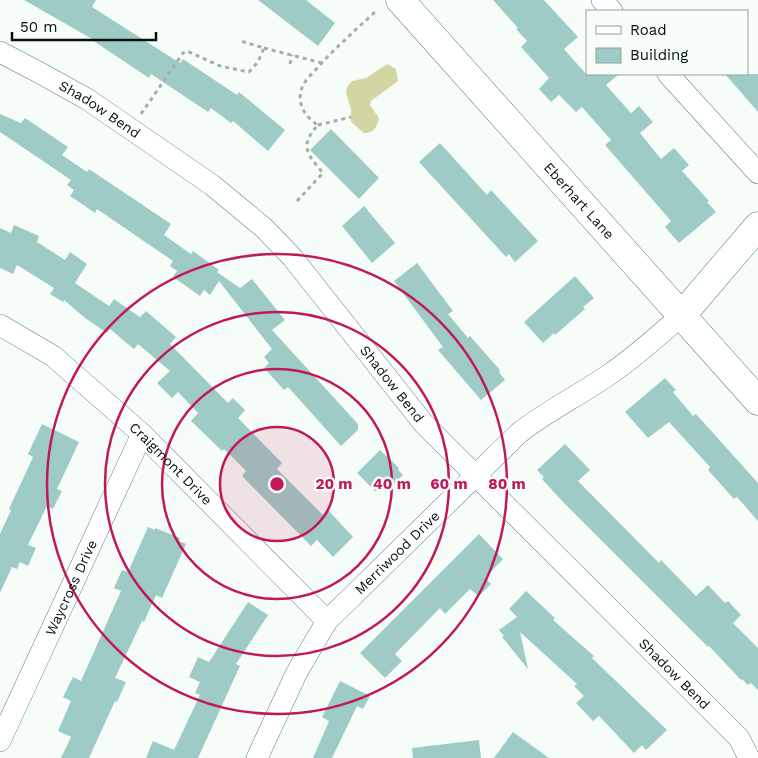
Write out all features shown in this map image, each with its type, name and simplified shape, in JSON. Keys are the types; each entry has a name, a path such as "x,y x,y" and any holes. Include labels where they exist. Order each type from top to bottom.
{"street":[{"path":"602,0 611,10"},
{"name":"Eberhart Lane","path":"389,5 682,315 758,401"},
{"name":"Shadow Bend","path":"0,52 87,100 212,185 264,228 292,257 424,424 739,738 749,758"},
{"path":"669,75 758,173"},
{"path":"682,315 758,226"},
{"name":"Merriwood Drive","path":"258,758 297,672 327,621 477,476 519,432 630,360 682,315"},
{"name":"Craigmont Drive","path":"0,325 52,356 142,434 327,621"},
{"name":"Waycross Drive","path":"0,741 142,434"}],"path":[{"path":"318,125 306,116 302,109 300,98 305,82 322,63 389,5"},
{"path":"241,41 322,63"},
{"path":"140,114 186,51 220,66 249,72 258,62 264,48"},
{"path":"290,64 292,55"},
{"path":"297,201 324,173 313,161 306,144 309,135 318,125 351,116"}],"green space":[{"path":"387,64 396,69 398,81 371,101 370,105 379,118 374,129 364,133 351,122 351,109 346,93 347,87 352,81 366,78"}],"building":[{"path":"24,0 96,0 92,7 180,63 183,59 237,95 239,92 285,130 268,151 233,121 231,123 211,108 208,112 151,74 149,78 92,39"},
{"path":"258,0 306,0 335,23 318,46"},
{"path":"493,0 544,0 578,37 564,49 586,75 618,75 606,85 631,113 639,106 653,122 640,133 661,159 674,148 689,165 682,171 709,201 707,202 716,212 679,243 665,227 671,221 605,145 611,140 582,107 576,112 559,95 551,102 539,89 549,78 521,47 527,41 516,29 518,28"},
{"path":"758,74 758,112 726,75"},
{"path":"0,114 21,123 25,118 68,147 62,155 87,172 89,169 171,224 164,235 191,254 193,251 219,270 217,272 240,288 252,279 285,320 272,330 358,424 358,430 341,446 288,387 284,390 264,368 269,363 264,357 272,349 219,281 210,295 204,290 200,296 173,277 177,271 170,266 173,261 97,209 95,213 70,196 74,190 67,185 71,180 0,132"},
{"path":"331,129 379,178 359,199 310,150"},
{"path":"440,143 487,195 491,190 538,241 515,262 509,254 506,257 419,162"},
{"path":"364,206 395,243 372,263 342,226"},
{"path":"14,225 39,236 37,242 65,260 70,252 87,264 75,283 109,306 114,299 140,317 146,311 176,337 170,344 228,403 233,398 245,410 238,418 282,463 277,469 323,515 328,510 353,537 333,557 317,540 311,546 242,476 246,471 191,421 198,413 178,392 172,398 157,383 170,371 138,344 134,349 110,329 107,333 64,300 63,302 50,294 54,288 17,265 13,274 0,268 0,228 11,233"},
{"path":"417,263 453,311 448,314 468,338 470,336 500,370 499,372 505,380 481,400 438,350 443,347 394,281"},
{"path":"575,276 594,298 583,307 585,309 543,343 524,322"},
{"path":"665,378 676,390 673,392 693,416 696,414 758,483 758,521 737,497 734,499 708,470 710,467 669,422 648,438 625,412"},
{"path":"42,424 79,442 57,489 62,491 53,509 47,506 28,545 36,548 28,566 20,562 17,569 12,567 0,593 0,534 11,510 9,509 33,457 28,454"},
{"path":"565,444 590,470 578,481 659,563 661,560 696,596 708,585 725,603 728,601 741,615 733,623 758,648 758,690 751,683 748,685 741,680 542,479 544,477 537,470"},
{"path":"380,450 399,468 398,470 403,475 386,492 381,487 376,492 357,473"},
{"path":"148,527 180,538 179,541 186,544 162,598 156,595 115,678 126,682 117,702 115,701 89,758 61,758 71,737 58,731 71,701 63,697 73,677 81,681 121,591 114,588 122,570 128,572"},
{"path":"479,534 503,559 485,578 491,584 479,596 470,589 445,614 440,608 395,654 402,661 385,678 360,653"},
{"path":"526,591 555,618 553,620 594,656 592,658 667,730 646,750 642,745 634,753 599,716 593,721 576,703 584,696 574,686 577,684 520,632 528,669 502,637 504,636 499,630 517,617 509,609"},
{"path":"248,602 268,615 236,664 240,666 198,758 146,758 153,741 174,750 200,695 195,693 200,682 189,677 198,657 209,662"},
{"path":"340,681 370,696 363,709 357,706 332,758 313,758 329,721 322,717"},
{"path":"513,732 549,758 494,758"},
{"path":"479,740 481,758 413,758 412,748"}]}
